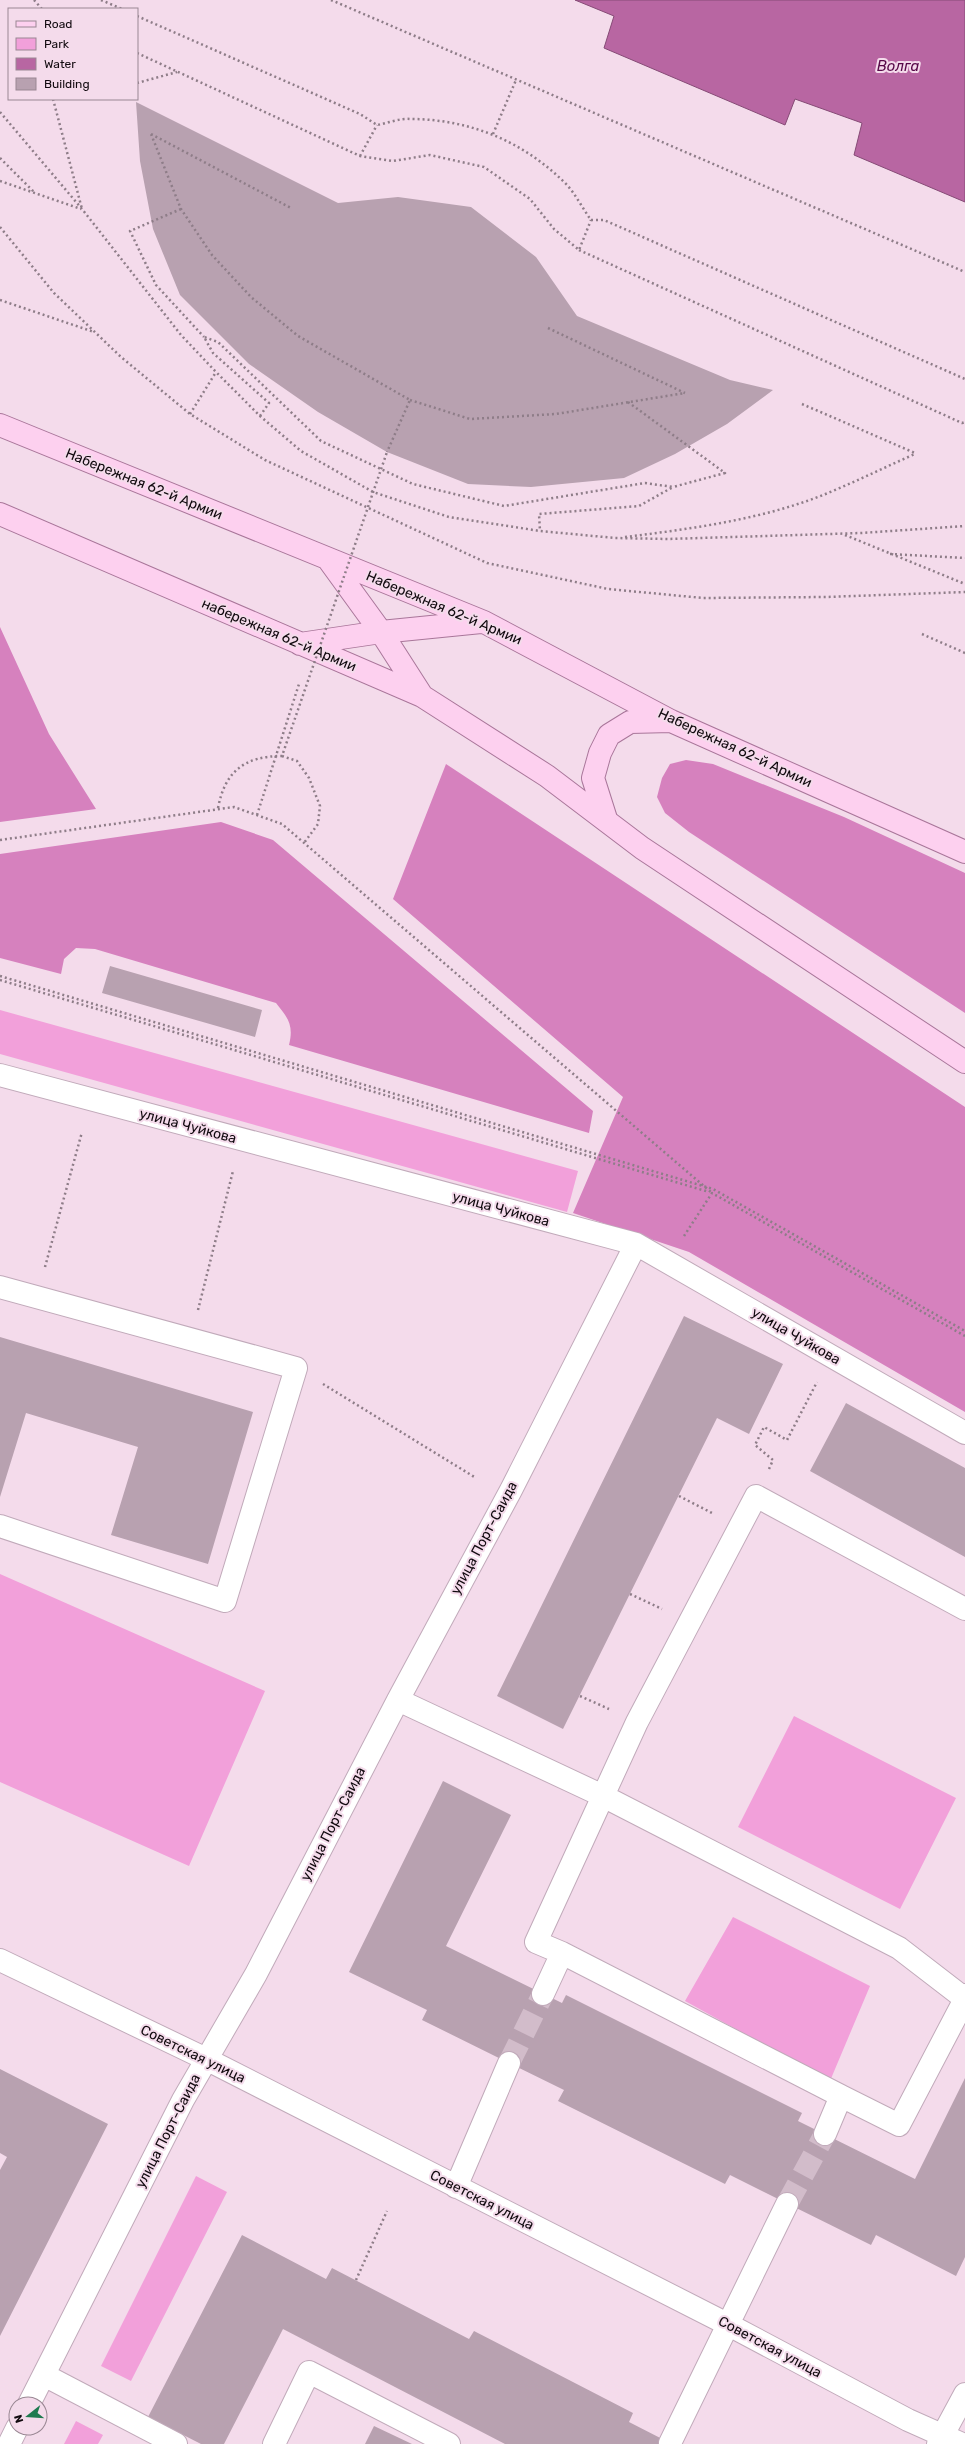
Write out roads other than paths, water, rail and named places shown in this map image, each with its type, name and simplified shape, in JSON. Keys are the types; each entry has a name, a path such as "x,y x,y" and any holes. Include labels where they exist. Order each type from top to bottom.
{"main road":[{"name":"Набережная 62-й Армии","path":"0,425 484,622 672,721 965,852"},
{"name":"набережная 62-й Армии","path":"0,514 422,696 547,776 606,819 642,848 965,1062"},
{"path":"328,559 381,632 422,696"},
{"path":"300,644 381,632 484,622"},
{"path":"606,819 593,778 600,753 609,735 630,722 672,721"}],"street":[{"name":"улица Чуйкова","path":"0,1075 636,1244 965,1433"},
{"name":"улица Порт-Саида","path":"33,2396 206,2059 256,1974 398,1700 511,1490 636,1244"},
{"path":"0,1287 296,1368 225,1601 0,1526"},
{"path":"398,1700 602,1796 898,1948 965,1997 899,2125 562,1953 536,1942 602,1796 637,1722 756,1496 965,1609"},
{"path":"542,1994 562,1953"},
{"name":"Советская улица","path":"0,1960 206,2059 729,2325 948,2441"},
{"path":"456,2186 509,2063"},
{"path":"825,2134 841,2096"},
{"path":"670,2443 787,2204"},
{"path":"274,2444 309,2372 449,2444"},
{"path":"44,2375 176,2444"},
{"path":"948,2441 965,2394"}],"water":[{"name":"Волга","path":"575,0 965,0 965,202 854,155 862,123 795,99 785,125 604,48 614,16"}],"tunnel":[{"path":"509,2063 543,1994"},
{"path":"787,2204 825,2134"}]}
